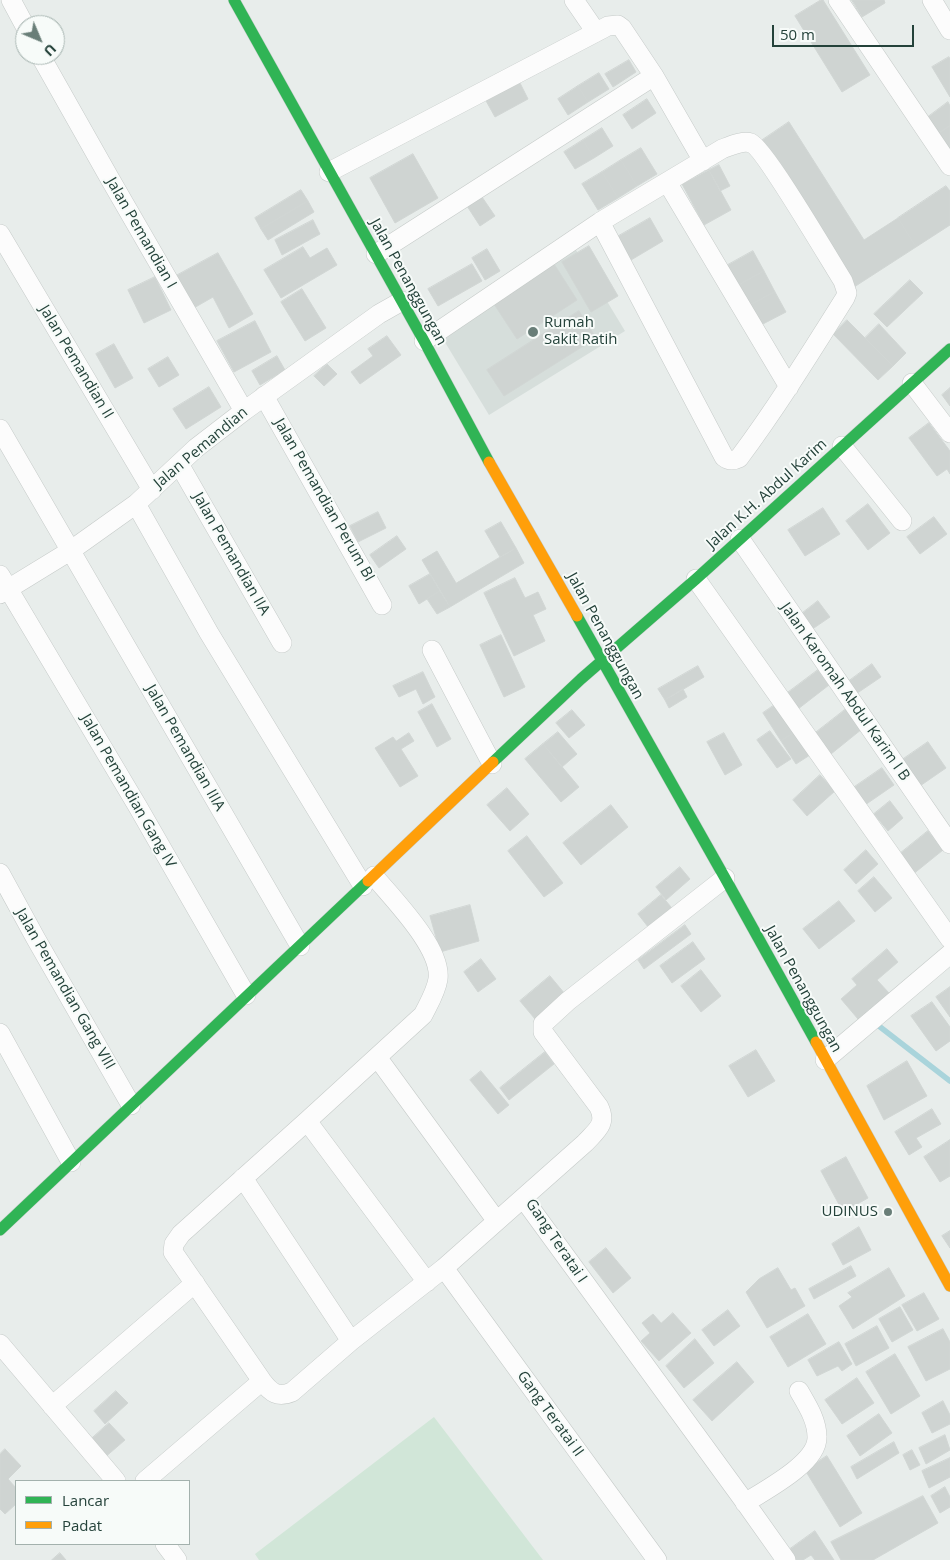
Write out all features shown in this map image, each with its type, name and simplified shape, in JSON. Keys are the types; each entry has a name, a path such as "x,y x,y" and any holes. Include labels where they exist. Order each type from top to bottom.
{"main road":[{"name":"Jalan Penanggungan","path":"234,0 402,301 475,438 725,878 950,1286"},
{"name":"Jalan K.H. Abdul Karim","path":"0,1230 246,995 602,660 696,579 950,349"}],"street":[{"path":"11,0 19,15"},
{"path":"574,0 596,32"},
{"path":"838,0 950,166"},
{"path":"932,0 950,30"},
{"path":"330,172 556,55 596,32 608,26 618,25 622,28 654,76 703,161"},
{"name":"Jalan Pemandian I","path":"46,65 244,411"},
{"path":"376,254 654,76"},
{"path":"424,341 600,222 722,149 743,142 751,143 771,166 843,281 846,294 789,387 760,429 734,461 724,457 600,222"},
{"path":"668,182 789,387"},
{"name":"Jalan Pemandian II","path":"0,234 152,490"},
{"name":"Jalan Pemandian","path":"3,586 70,551 136,504 196,448 244,411 379,314 402,301"},
{"path":"912,383 950,434"},
{"name":"Jalan Pemandian Perum BI","path":"264,396 382,605"},
{"name":"Jalan Pemandian IIIA","path":"0,428 300,946"},
{"path":"842,446 902,521"},
{"name":"Jalan Pemandian IIA","path":"179,464 282,643"},
{"path":"136,504 209,633 368,881 424,936 434,956 438,977 434,993 423,1015 176,1240 173,1252 262,1381 274,1394 287,1394 292,1392 351,1341 444,1268 523,1198"},
{"name":"Jalan Karomah Abdul Karim I B","path":"740,539 950,844"},
{"path":"696,579 950,939"},
{"name":"Jalan Pemandian Gang IV","path":"3,586 143,816 246,995"},
{"path":"432,650 492,764"},
{"name":"Jalan Pemandian Gang VIII","path":"0,873 131,1105"},
{"name":"Gang Teratai I","path":"725,878 568,1001 543,1024 543,1032 599,1107 603,1115 603,1121 586,1143 523,1198 786,1560"},
{"path":"825,1060 950,954"},
{"path":"0,1033 71,1162"},
{"path":"377,1057 496,1220"},
{"path":"307,1121 426,1282"},
{"path":"243,1178 351,1341"},
{"name":"Gang Teratai II","path":"444,1268 657,1560"},
{"path":"52,1406 195,1283"},
{"path":"0,1344 115,1480"},
{"path":"146,1480 262,1381"},
{"path":"745,1503 794,1471 809,1457 815,1447 817,1437 812,1414 799,1391"},
{"path":"166,1545 177,1560"}],"shaded area":[{"name":"Rumah Sakit Ratih","path":"576,250 625,331 489,415 440,334"}],"green space":[{"path":"434,1417 543,1560 259,1560 255,1554"}],"building":[{"path":"823,0 870,75 842,92 795,16"},
{"path":"852,0 884,0 885,3 862,17"},
{"path":"949,57 950,59 950,97 932,67"},
{"path":"629,60 636,72 613,87 605,74"},
{"path":"599,73 609,89 588,102 578,86"},
{"path":"519,81 528,99 495,117 485,99"},
{"path":"578,86 588,102 568,115 558,99"},
{"path":"647,99 656,113 632,129 623,115"},
{"path":"948,102 950,106 950,126 939,133 928,117"},
{"path":"789,122 864,240 898,218 916,247 851,289 758,143"},
{"path":"950,126 950,149 939,133"},
{"path":"602,128 613,146 594,158 583,140"},
{"path":"583,140 594,158 575,169 564,152"},
{"path":"641,148 657,174 637,186 621,160"},
{"path":"413,154 438,198 395,223 370,178"},
{"path":"621,160 637,186 618,198 602,172"},
{"path":"719,165 730,186 720,191 709,170"},
{"path":"709,170 731,210 704,225 682,184"},
{"path":"602,172 618,198 598,210 582,184"},
{"path":"946,186 950,191 950,225 916,247 898,218"},
{"path":"301,190 308,201 261,229 255,218"},
{"path":"482,197 495,216 480,226 467,206"},
{"path":"308,201 314,212 268,240 261,229"},
{"path":"650,218 663,241 631,260 617,237"},
{"path":"313,220 320,234 282,255 275,240"},
{"path":"589,246 618,296 591,312 562,262"},
{"path":"303,247 310,258 327,248 337,265 281,298 264,270"},
{"path":"487,249 500,271 485,280 472,258"},
{"path":"753,251 764,271 737,286 726,266"},
{"path":"218,253 253,314 229,328 213,297 192,309 174,277"},
{"path":"472,264 482,281 438,306 428,289"},
{"path":"554,264 577,300 517,339 494,304"},
{"path":"764,271 775,292 748,306 737,286"},
{"path":"155,277 171,310 144,323 128,290"},
{"path":"910,280 923,293 887,327 874,314"},
{"path":"302,289 326,328 305,341 281,302"},
{"path":"775,292 786,312 759,326 748,306"},
{"path":"579,311 596,338 504,396 487,370"},
{"path":"847,320 893,366 878,380 833,334"},
{"path":"255,321 271,352 234,372 217,341"},
{"path":"879,324 906,353 893,366 865,338"},
{"path":"387,336 401,355 360,384 351,372 373,356 368,349"},
{"path":"114,344 133,378 115,388 96,354"},
{"path":"277,356 285,370 260,385 252,371"},
{"path":"168,357 179,375 159,387 148,369"},
{"path":"327,364 337,374 324,386 314,376"},
{"path":"209,387 221,407 186,429 173,409"},
{"path":"950,388 950,406 942,395"},
{"path":"929,423 950,451 950,474 947,469 937,476 909,438"},
{"path":"868,504 890,533 868,550 846,521"},
{"path":"823,508 840,534 805,556 788,530"},
{"path":"378,512 386,528 358,542 350,526"},
{"path":"934,517 947,534 920,554 907,537"},
{"path":"501,522 516,548 500,557 485,531"},
{"path":"397,536 406,549 379,568 370,555"},
{"path":"516,548 524,563 450,607 422,560 437,551 456,583"},
{"path":"430,574 440,591 419,604 409,586"},
{"path":"515,578 525,598 538,592 546,609 533,615 545,641 514,656 484,593"},
{"path":"440,591 450,607 437,614 427,599"},
{"path":"818,601 830,617 811,630 800,615"},
{"path":"501,635 525,687 504,697 480,645"},
{"path":"872,664 881,677 853,696 845,684"},
{"path":"698,666 704,677 665,700 658,689"},
{"path":"818,670 829,685 798,709 786,694"},
{"path":"423,672 435,697 423,704 416,689 399,697 393,686"},
{"path":"683,689 687,697 669,708 665,700"},
{"path":"432,704 451,739 437,747 418,712"},
{"path":"776,704 795,732 781,741 763,713"},
{"path":"846,709 862,729 831,754 814,734"},
{"path":"572,710 585,725 569,738 556,723"},
{"path":"770,731 791,759 777,768 757,740"},
{"path":"558,732 577,754 562,767 543,744"},
{"path":"795,732 810,755 796,764 781,741"},
{"path":"409,733 414,741 401,749 418,776 400,787 375,748 393,737 396,741"},
{"path":"724,733 742,765 725,775 707,742"},
{"path":"928,742 946,768 917,788 899,762"},
{"path":"543,744 579,787 561,802 525,759"},
{"path":"882,768 894,785 865,805 853,788"},
{"path":"820,775 835,791 807,816 793,800"},
{"path":"507,788 529,814 510,831 487,805"},
{"path":"890,801 903,818 888,831 874,814"},
{"path":"611,805 628,827 581,865 563,843"},
{"path":"928,831 943,850 912,875 897,856"},
{"path":"527,836 563,883 544,897 508,851"},
{"path":"866,850 878,864 856,884 844,870"},
{"path":"680,867 690,879 666,900 656,887"},
{"path":"874,877 892,898 875,912 858,891"},
{"path":"661,895 676,913 652,932 638,914"},
{"path":"839,901 855,921 819,949 803,929"},
{"path":"470,905 479,941 440,952 430,916"},
{"path":"685,925 691,934 644,969 638,960"},
{"path":"693,942 705,959 672,983 660,966"},
{"path":"887,949 898,962 877,980 889,993 858,1019 841,999 857,985 852,979"},
{"path":"481,959 496,979 478,992 464,972"},
{"path":"701,970 721,996 701,1012 681,986"},
{"path":"550,976 565,994 535,1019 520,1001"},
{"path":"950,987 950,1017 936,997"},
{"path":"932,1002 950,1027 950,1041 936,1051 911,1016"},
{"path":"756,1050 775,1081 748,1097 729,1066"},
{"path":"545,1052 554,1064 509,1100 500,1088"},
{"path":"907,1061 927,1096 884,1120 867,1086"},
{"path":"481,1071 509,1105 498,1114 470,1080"},
{"path":"932,1109 941,1124 916,1138 922,1147 909,1155 895,1132"},
{"path":"950,1140 950,1176 940,1182 924,1157"},
{"path":"846,1157 868,1198 843,1212 821,1171"},
{"path":"859,1227 871,1250 843,1265 832,1244"},
{"path":"950,1231 950,1248 942,1236"},
{"path":"606,1248 631,1278 613,1293 589,1262"},
{"path":"851,1266 856,1276 814,1299 809,1289"},
{"path":"778,1268 791,1290 795,1288 805,1306 767,1328 746,1292 759,1279"},
{"path":"889,1268 905,1296 853,1329 839,1306 852,1297 848,1293"},
{"path":"924,1293 939,1319 917,1331 902,1305"},
{"path":"900,1307 913,1330 892,1342 879,1319"},
{"path":"728,1310 740,1326 714,1346 702,1330"},
{"path":"673,1313 691,1333 659,1361 641,1341 650,1333 642,1323 653,1314 661,1323"},
{"path":"808,1314 826,1344 788,1367 770,1337"},
{"path":"877,1326 889,1348 856,1366 845,1344"},
{"path":"943,1329 950,1342 950,1369 926,1381 908,1347"},
{"path":"695,1339 714,1363 684,1388 666,1366"},
{"path":"839,1342 852,1364 842,1371 838,1366 817,1376 808,1360"},
{"path":"895,1354 920,1396 891,1414 866,1372"},
{"path":"737,1362 754,1382 712,1421 693,1400"},
{"path":"857,1378 874,1403 842,1424 825,1400"},
{"path":"116,1391 128,1403 105,1424 94,1411"},
{"path":"943,1401 950,1415 950,1424 932,1433 922,1413"},
{"path":"879,1414 892,1433 860,1456 847,1436"},
{"path":"109,1423 125,1440 103,1459 88,1442"},
{"path":"945,1435 950,1450 926,1464 919,1448"},
{"path":"894,1442 899,1453 857,1479 851,1467"},
{"path":"5,1449 21,1466 8,1479 15,1487 15,1505 5,1514 0,1509 0,1454"},
{"path":"912,1450 920,1465 910,1470 903,1455"},
{"path":"827,1456 862,1513 840,1527 805,1470"},
{"path":"950,1458 950,1477 929,1488 922,1471"},
{"path":"945,1487 950,1497 950,1507 940,1513 931,1496"},
{"path":"923,1496 938,1523 873,1560 841,1560 831,1542"},
{"path":"815,1531 834,1560 815,1560 811,1555 803,1560 792,1560 786,1552"},
{"path":"60,1553 66,1560 52,1560"}],"waterway":[{"path":"875,1023 950,1081"}],"traffic: fast":[{"path":"234,0 424,341 489,462"},
{"path":"493,762 581,679 696,579 950,349"},
{"path":"577,616 816,1042"},
{"path":"0,1230 368,881"}],"traffic: slow":[{"path":"489,462 577,616"},
{"path":"368,881 493,762"},
{"path":"816,1042 950,1286"}],"place":[{"name":"Rumah Sakit Ratih","path":"533,332"},
{"name":"UDINUS","path":"888,1212"}]}
